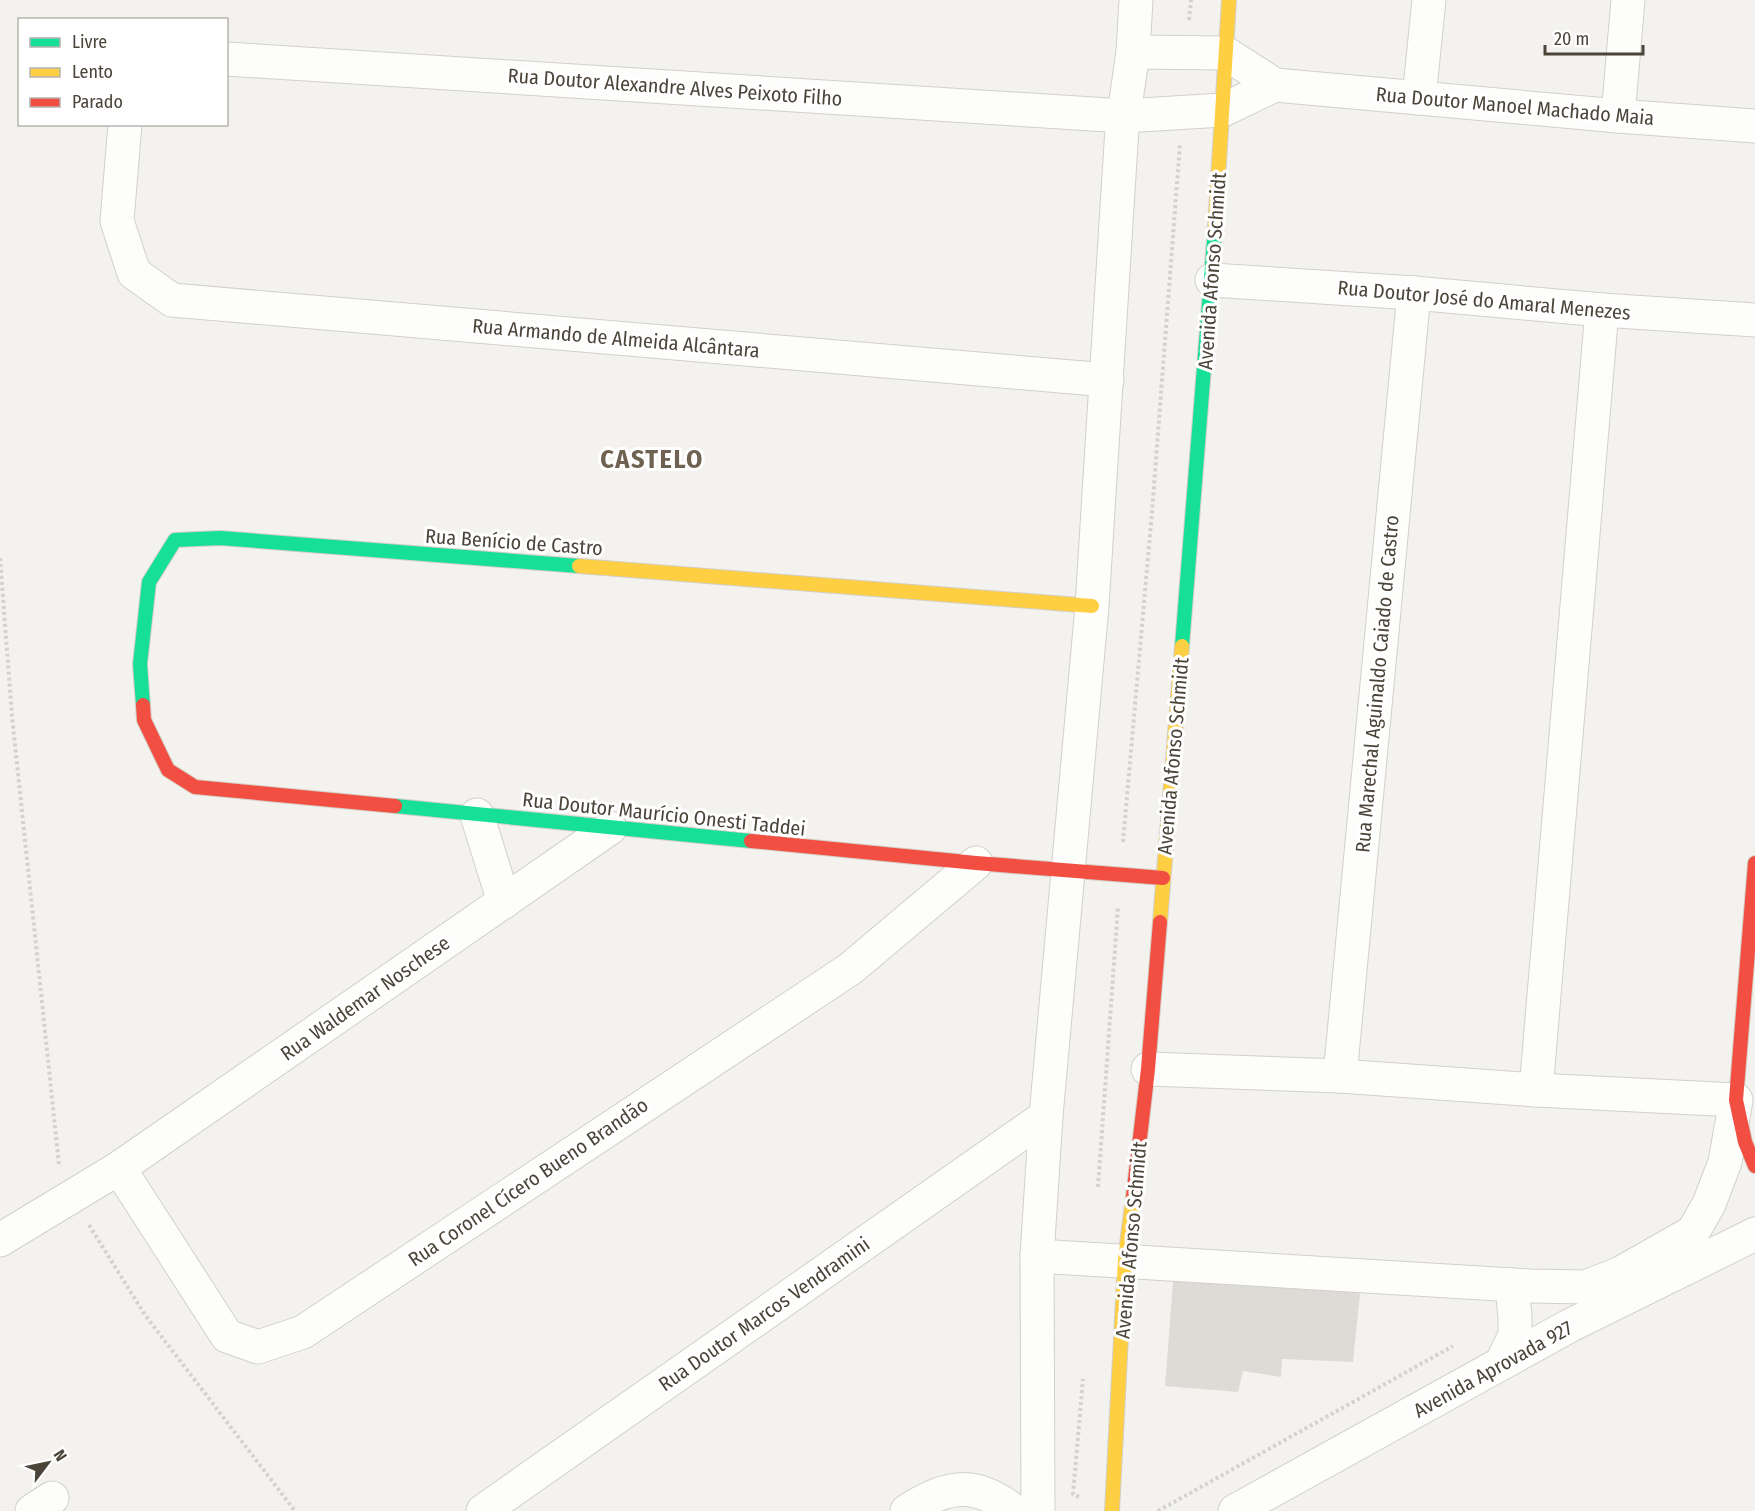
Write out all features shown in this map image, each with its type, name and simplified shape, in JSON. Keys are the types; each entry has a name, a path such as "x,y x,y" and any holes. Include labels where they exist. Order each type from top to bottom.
{"street":[{"path":"1038,1511 1037,1256 1046,1116 1092,606 1124,116 1136,0"},
{"name":"Avenida Afonso Schmidt","path":"1112,1511 1125,1260 1148,1069 1212,280 1229,0"},
{"path":"1419,98 1429,0"},
{"path":"1618,116 1628,0"},
{"path":"1132,52 1225,53"},
{"name":"Rua Doutor Manoel Machado Maia","path":"1225,53 1275,85 1755,126"},
{"name":"Rua Doutor Alexandre Alves Peixoto Filho","path":"228,59 1124,116 1223,110"},
{"path":"1223,110 1275,85"},
{"name":"Rua Armando de Almeida Alcântara","path":"125,126 117,221 134,273 172,300 1107,380"},
{"name":"Rua Doutor José do Amaral Menezes","path":"1212,280 1414,293 1602,310 1755,320"},
{"name":"Rua Marechal Aguinaldo Caiado de Castro","path":"1340,1076 1414,293"},
{"path":"1536,1090 1602,310"},
{"name":"Rua Benício de Castro","path":"168,770 144,720 140,664 149,582 175,540 220,538 1092,606"},
{"name":"Rua Doutor Maurício Onesti Taddei","path":"168,770 195,787 976,863 1163,878"},
{"path":"477,815 504,902"},
{"name":"Rua Waldemar Noschese","path":"0,1240 119,1168 610,828"},
{"name":"Rua Coronel Cícero Bueno Brandão","path":"119,1168 227,1336 258,1347 303,1332 850,969 976,863"},
{"path":"1037,1256 1512,1285 1585,1287 1619,1274 1693,1232 1709,1204 1725,1162 1749,1004 1755,863"},
{"path":"1148,1069 1340,1076 1536,1090 1736,1100"},
{"path":"1736,1100 1745,1142 1755,1166"},
{"name":"Rua Doutor Marcos Vendramini","path":"483,1511 1046,1116"},
{"name":"Avenida Aprovada 927","path":"1235,1511 1569,1326 1755,1234"},
{"path":"1501,1364 1515,1335 1512,1285"},
{"path":"907,1511 921,1501 947,1490 971,1489 1003,1503 1014,1511"}],"path":[{"path":"1186,52 1191,0"},
{"path":"1098,1189 1120,874 1152,512 1182,112"},
{"path":"0,558 12,716 60,1177 145,1315 295,1511"},
{"path":"1158,1511 1453,1346"},
{"path":"1083,1377 1073,1494 1112,1511"}],"building":[{"path":"1174,1269 1361,1284 1353,1362 1282,1359 1281,1377 1243,1371 1238,1392 1165,1386"}],"traffic: fast":[{"path":"1182,646 1215,228"},
{"path":"143,705 140,664 149,582 175,540 220,538 579,566"},
{"path":"395,806 751,841"}],"traffic: slow":[{"path":"1215,228 1229,0"},
{"path":"579,566 1092,606"},
{"path":"1160,922 1182,646"},
{"path":"1112,1511 1125,1260 1133,1197"}],"traffic: jam":[{"path":"143,705 144,720 168,770 195,787 395,806"},
{"path":"751,841 1163,878"},
{"path":"1755,863 1736,1100 1745,1142 1755,1166"},
{"path":"1133,1197 1148,1069 1160,922"}],"district":[{"name":"CASTELO","path":"652,459"}]}
